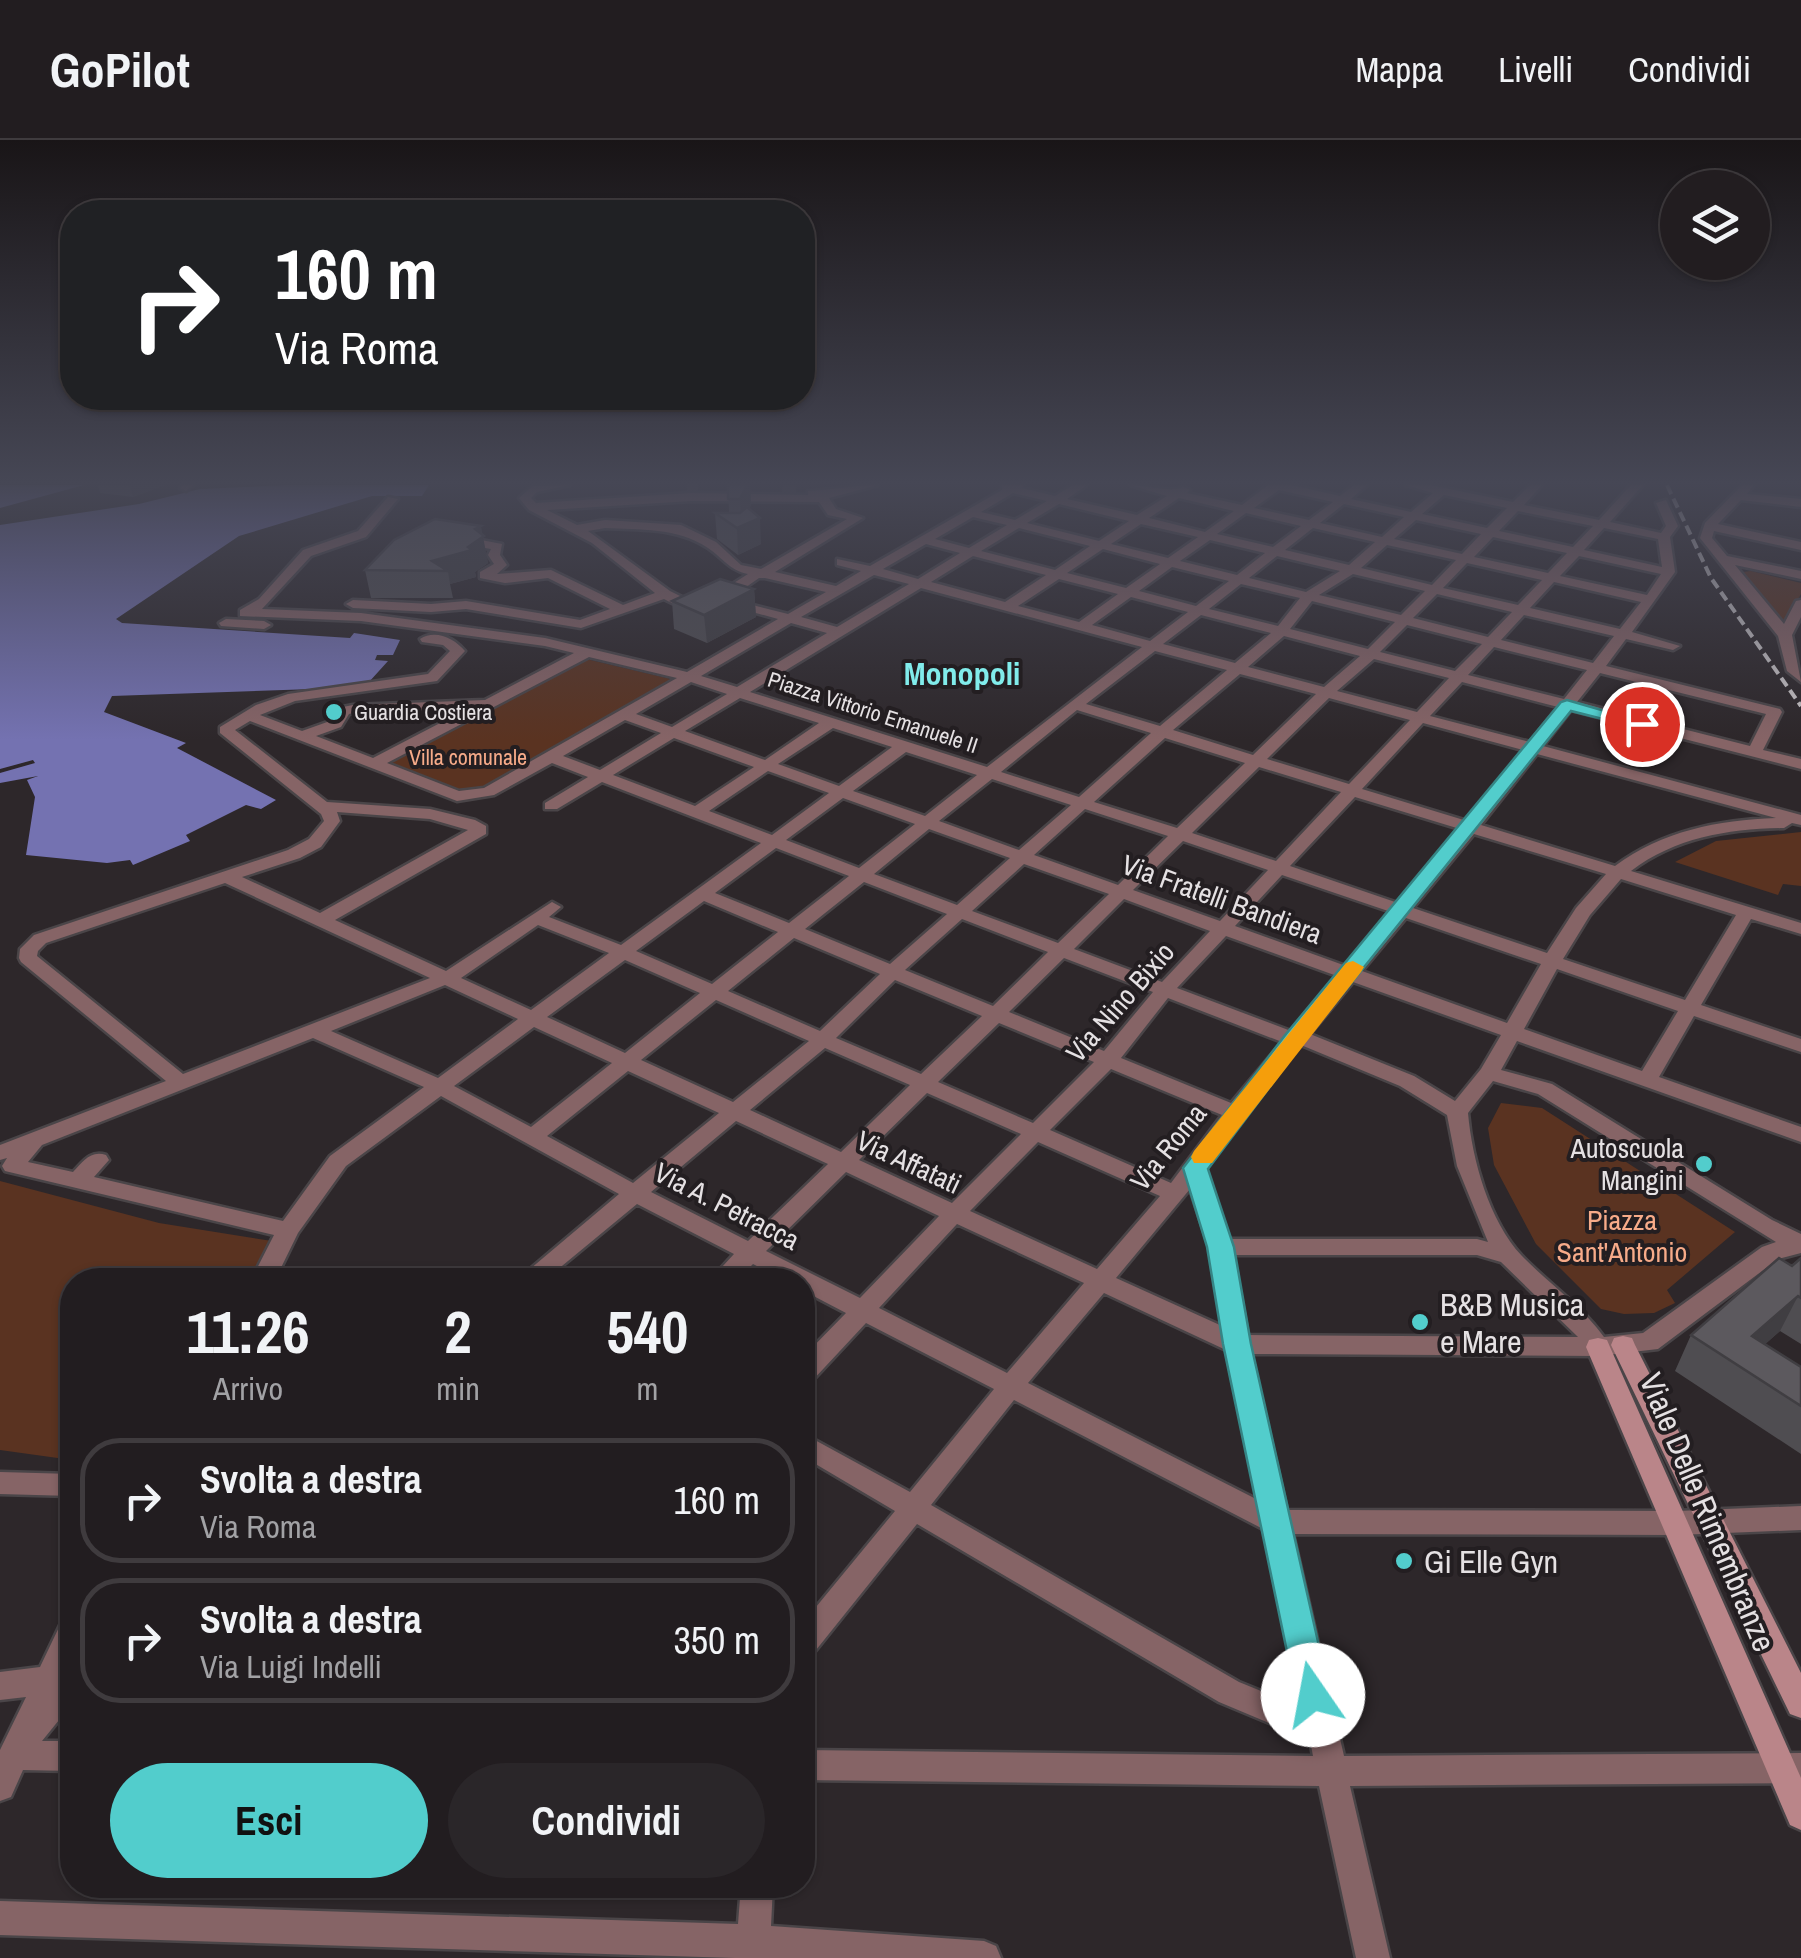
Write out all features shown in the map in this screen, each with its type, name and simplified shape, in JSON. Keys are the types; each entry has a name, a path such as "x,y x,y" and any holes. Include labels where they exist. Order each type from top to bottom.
{"street":[{"path":"180,1082 28,958 29,948 40,939 229,878 314,843 332,820 322,807 228,735 228,726 294,697 422,681 440,674 458,651 454,644 430,639 341,629 226,623 264,602 292,570"},
{"path":"493,570 485,575 504,582 542,572 551,574 619,608"},
{"path":"635,570 692,609 767,570"},
{"path":"743,570 837,590"},
{"path":"247,715 468,797 488,792 552,757 871,570"},
{"path":"881,570 1535,746 1801,822"},
{"name":"Piazza Vittorio Emanuele II","path":"742,692 943,570"},
{"path":"1040,570 1801,764"},
{"path":"1010,604 1063,570"},
{"path":"1083,625 1160,570"},
{"path":"1199,570 1774,712 1754,753"},
{"name":"Piazza Vittorio Emanuele II","path":"742,692 990,774 1255,570"},
{"path":"544,1268 822,1040 1162,732 1282,632 1309,596 1351,570 1673,646"},
{"path":"734,1268 1328,691 1370,655 1452,570"},
{"path":"1511,570 1650,600"},
{"name":"Via Nino Bixio","path":"815,1361 952,1216 1108,1060 1163,992 1561,570"},
{"path":"1659,570 1669,572"},
{"path":"1730,570 1785,635 1794,671 1801,678"},
{"path":"1773,570 1801,576"},
{"name":"Via Roma","path":"815,1630 1099,1279 1195,1168 1295,1037 1471,827 1669,572"},
{"path":"337,616 370,586"},
{"path":"354,604 431,608 466,605 581,624 665,594"},
{"path":"719,598 841,632"},
{"path":"1785,635 1801,604"},
{"path":"247,612 337,616 589,651 742,692"},
{"path":"376,762 589,651"},
{"path":"551,806 742,692"},
{"path":"304,735 336,724 343,712 354,710 488,704"},
{"path":"1074,706 1801,929"},
{"name":"Via Fratelli Bandiera","path":"625,715 1801,1135"},
{"path":"697,812 831,722"},
{"path":"269,1268 288,1230 338,1161 904,746"},
{"path":"552,757 1163,992 1295,1037 1407,1081 1456,1112"},
{"path":"531,1138 990,774 1801,1046"},
{"path":"320,921 480,830 445,814 322,807"},
{"path":"1800,1243 1770,1253 1650,1342 1611,1346 1508,1256 1491,1223 1457,1133 1456,1112 1489,1072 1579,919 1617,872 1662,846 1706,829 1742,823 1801,822"},
{"name":"Via Affatati","path":"229,878 630,1061 952,1216 1237,1344 1611,1346"},
{"path":"702,894 1235,1112"},
{"path":"6,1160 34,1140 310,1028 450,977 544,912 620,951 1172,1192"},
{"path":"1646,1082 1746,912"},
{"name":"Via A. Petracca","path":"310,1028 437,1085 636,1194 783,1268"},
{"path":"1489,1072 1545,1089 1800,1243"},
{"path":"6,1160 77,1181 288,1230"},
{"path":"77,1181 98,1160"},
{"path":"1195,1168 1220,1247 1237,1344 1320,1730 1373,1958"},
{"path":"1220,1247 1477,1247 1508,1256"},
{"name":"Via A. Petracca","path":"815,1285 1276,1522"},
{"name":"Viale Delle Rimembranze","path":"1611,1346 1710,1522 1801,1704"},
{"name":"Viale Delle Rimembranze","path":"1611,1346 1677,1523 1791,1769 1801,1814"},
{"path":"815,1450 1229,1692 1320,1730"},
{"path":"0,1483 60,1485"},
{"path":"1276,1522 1677,1523 1801,1518"},
{"path":"0,1686 60,1681"},
{"path":"0,1786 13,1755 60,1681"},
{"path":"13,1755 60,1756"},
{"path":"815,1765 1330,1771 1791,1769"},
{"path":"752,1949 755,1898"},
{"path":"0,1918 984,1958"}],"green space":[{"path":"1743,572 1801,583 1801,594 1786,620 1776,618"},
{"name":"Villa comunale","path":"582,658 671,679 482,789 457,794 381,762"},
{"path":"1801,832 1801,886 1783,884 1778,895 1675,862 1716,841"},
{"name":"Piazza Sant'Antonio","path":"1501,1103 1542,1108 1735,1232 1667,1290 1675,1303 1654,1313 1624,1314 1601,1309 1536,1244 1494,1165 1488,1128"},
{"path":"0,1181 159,1223 272,1241 256,1268 60,1268 60,1458 0,1450"}],"shaded area":[{"path":"0,570 189,570 116,619 122,623 350,638 354,633 400,640 393,655 377,655 375,660 388,661 369,682 313,689 112,696 104,712 186,743 177,748 276,800 261,809 246,805 186,835 190,841 133,865 130,860 107,863 26,855 35,797 27,780 38,776 0,783 0,773 35,763 33,760 0,769"}],"building":[{"path":"720,579 754,589 704,615 672,601"},
{"path":"1779,1258 1792,1266 1801,1258 1801,1298 1798,1296 1752,1336 1801,1367 1801,1406 1691,1335"}],"railway":[{"path":"1707,570 1801,706"}],"slow traffic":[{"path":"1203,1157 1353,967"}],"place":[{"name":"Guardia Costiera","path":"334,712"},
{"name":"Autoscuola Mangini","path":"1704,1164"},
{"name":"B&B Musica e Mare","path":"1420,1322"},
{"name":"Gi Elle Gyn","path":"1404,1561"}],"district":[{"name":"Monopoli","path":"962,673"}],"route":[{"path":"1313,1695 1237,1344 1220,1247 1195,1168 1235,1112 1567,705 1642,724"}]}
